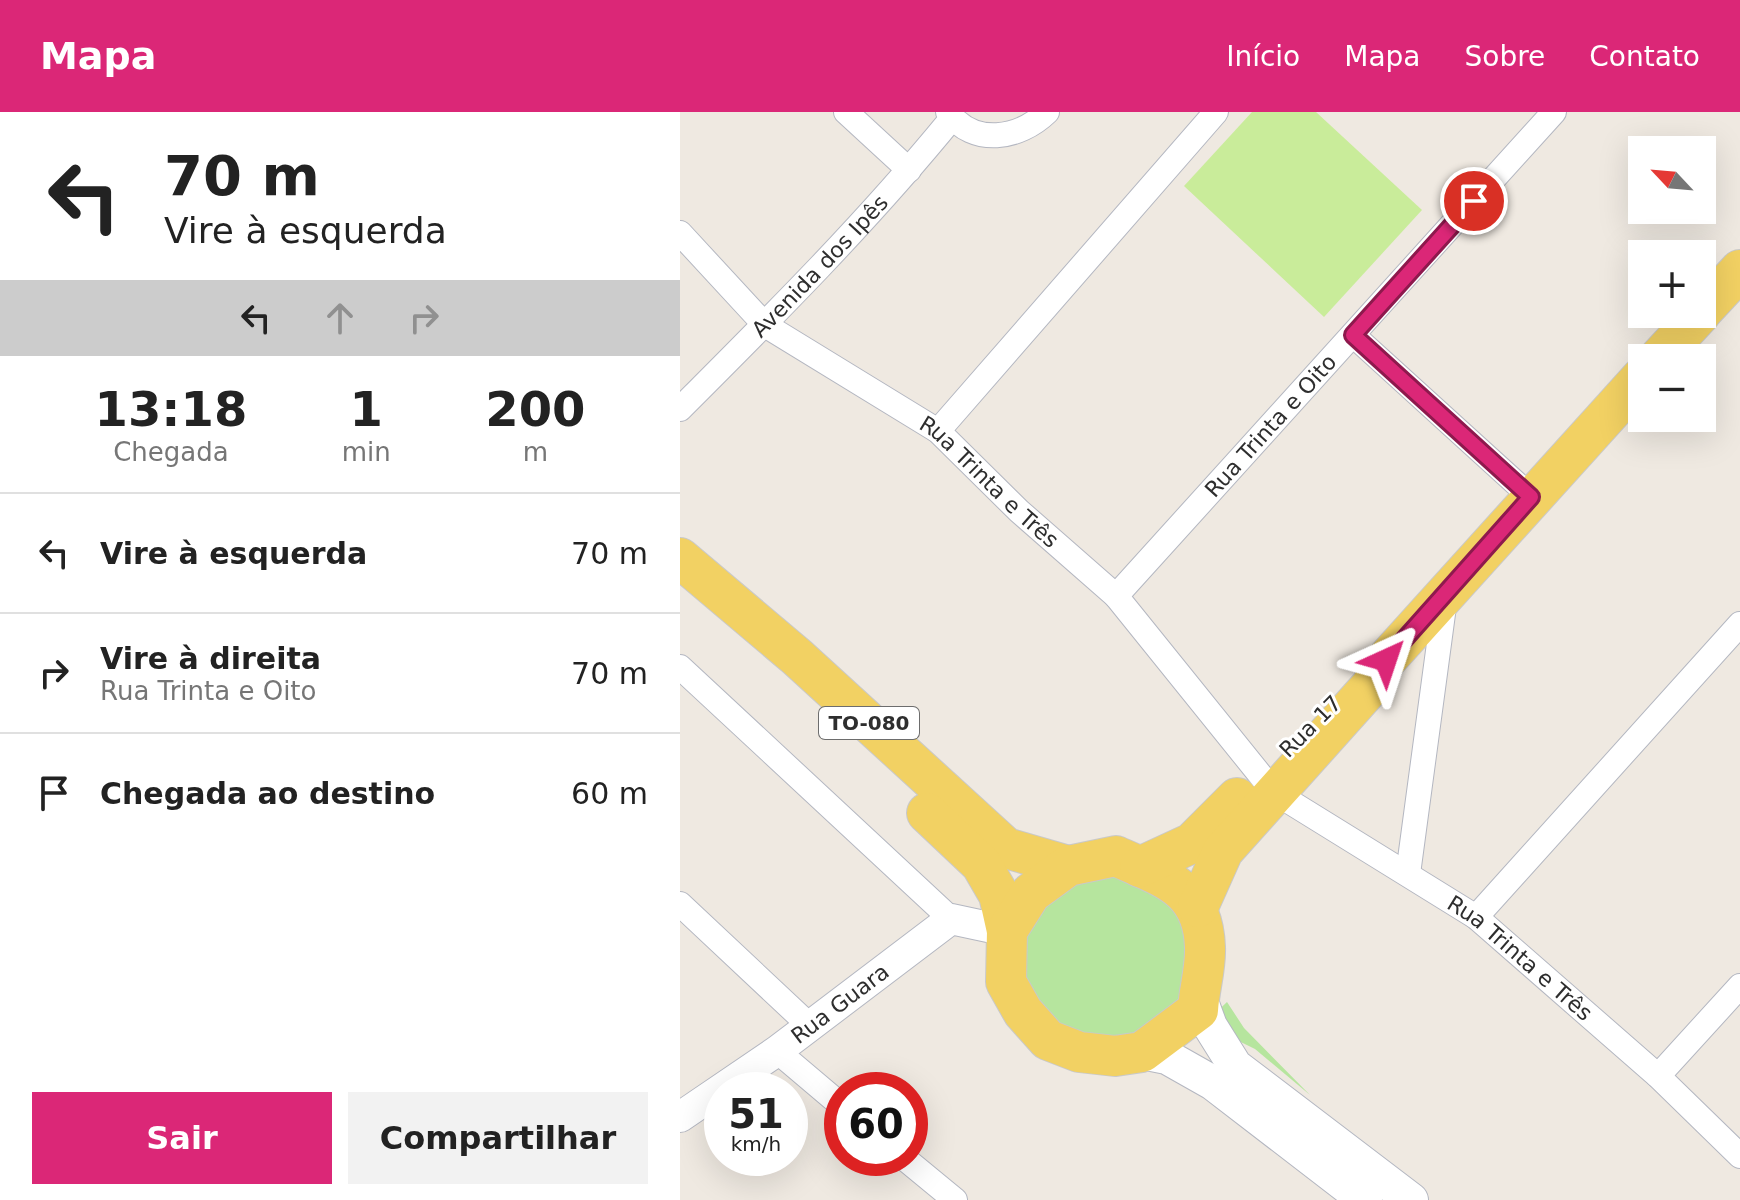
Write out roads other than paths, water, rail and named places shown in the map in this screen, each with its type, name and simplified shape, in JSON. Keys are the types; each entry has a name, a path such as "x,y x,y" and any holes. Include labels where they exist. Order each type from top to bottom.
{"main road":[{"path":"1716,297 1739,273"},
{"path":"1672,344 1687,328"},
{"name":"Rua 17","path":"1140,867 1192,843 1268,783 1371,686 1386,660 1628,392"},
{"name":"TO-080","path":"680,561 797,657 1006,848 1068,866"},
{"name":"TO-080","path":"680,561 777,674 981,864 999,895 1007,931"},
{"name":"Rua 17","path":"1198,907 1223,851 1268,783"},
{"path":"1142,1052 1198,1010 1206,949 1198,907 1171,881 1116,856 1068,866 1031,893 1007,931 1006,982 1023,1012 1048,1040 1079,1052 1115,1056 1142,1052 1167,1057 1213,1083 1365,1200"},
{"path":"1199,996 1210,1026 1235,1066 1411,1200"}],"street":[{"path":"846,112 909,170"},
{"path":"950,115 970,130 1000,136 1031,127 1047,112"},
{"path":"938,431 1216,112"},
{"name":"Rua Trinta e Oito","path":"1116,596 1554,112"},
{"name":"Avenida dos Ipês","path":"680,409 765,325 909,170 950,115"},
{"name":"Rua Trinta e Três","path":"680,233 765,325 938,431 1019,511 1116,596 1268,783 1476,917 1658,1076 1740,1156"},
{"path":"1353,335 1531,497"},
{"path":"1408,874 1446,593"},
{"path":"1476,917 1740,624"},
{"path":"680,667 951,919 1007,931"},
{"path":"680,904 810,1026"},
{"name":"Rua Guara","path":"680,1117 777,1051 951,919"},
{"path":"1658,1076 1740,986"},
{"path":"777,1051 824,1091"},
{"path":"926,1176 955,1200"}]}
